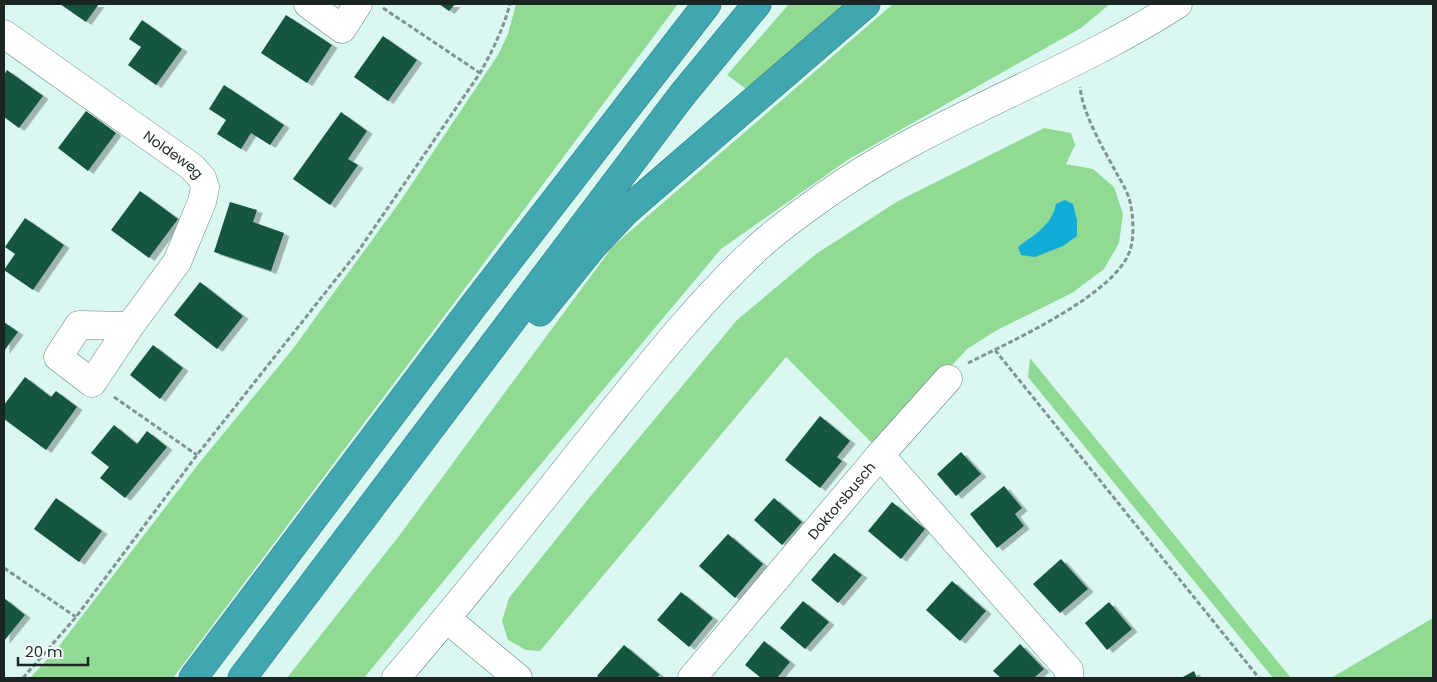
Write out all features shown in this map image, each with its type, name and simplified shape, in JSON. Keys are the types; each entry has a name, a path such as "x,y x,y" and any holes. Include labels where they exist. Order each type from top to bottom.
{"highway":[{"path":"193,678 474,305 707,4"},
{"path":"242,678 682,95 757,4"},
{"path":"510,322 535,318 594,245 626,211 866,4"}],"street":[{"path":"308,4 342,28 370,6"},
{"path":"396,678 447,619 660,351 710,294 757,248 811,205 858,172 911,142 1082,58 1152,21 1178,4"},
{"name":"Noldeweg","path":"4,34 192,167 202,178 205,187 202,202 177,262 130,326 92,383"},
{"path":"92,383 58,357 79,325 130,326"},
{"path":"880,456 948,379"},
{"name":"Doktorsbusch","path":"692,678 880,456 1069,670 1069,678"},
{"path":"447,619 518,678"}],"path":[{"path":"23,678 76,617 197,455 359,250 480,73 495,47 510,4"},
{"path":"370,6 480,73"},
{"path":"948,379 966,364 1043,325 1098,290 1119,269 1130,250 1133,222 1129,198 1086,109 1079,78 1082,58"},
{"path":"995,350 1259,678"},
{"path":"92,383 197,455"},
{"path":"4,568 76,617"}],"green space":[{"path":"516,4 678,4 173,678 30,678 56,650 200,462 292,350 399,203 498,55 508,34"},
{"path":"789,4 845,4 746,89 727,75"},
{"path":"893,4 1110,4 1081,28 849,159 721,249 364,678 287,678 399,536 613,246"},
{"path":"1044,128 1071,133 1075,145 1066,164 1093,169 1114,187 1123,214 1119,243 1104,269 1072,293 997,330 967,349 876,447 786,357 540,651 526,650 508,640 502,621 509,598 589,498 737,320 816,254 898,201","holes":["1054,214 1035,257 1031,237 1044,228"]},
{"path":"1030,358 1291,678 1273,678 1028,377"},
{"path":"1433,618 1433,678 1331,678"}],"water":[{"path":"1065,200 1073,204 1077,220 1077,236 1063,246 1035,257 1021,255 1018,247 1047,223 1056,204"}],"building":[{"path":"60,4 99,4 86,22"},
{"path":"439,4 455,4 449,11"},
{"path":"286,15 332,45 307,83 261,53"},
{"path":"142,20 182,49 156,85 128,65 141,47 129,39"},
{"path":"383,36 417,60 388,101 354,77"},
{"path":"7,70 43,96 19,128 4,117 4,75"},
{"path":"224,85 284,125 270,145 251,133 241,149 217,134 226,120 209,109"},
{"path":"86,111 116,133 88,171 58,148"},
{"path":"341,112 367,131 348,159 358,165 330,205 293,179"},
{"path":"140,191 178,219 149,258 111,230"},
{"path":"230,202 257,210 253,222 284,233 271,271 214,252"},
{"path":"25,218 64,245 33,290 4,270 15,254 5,247"},
{"path":"200,282 243,316 217,349 174,315"},
{"path":"4,322 18,332 4,351"},
{"path":"153,345 183,368 160,399 130,375"},
{"path":"25,377 51,397 56,391 77,407 46,450 4,419 4,405"},
{"path":"820,416 850,441 837,457 842,461 820,488 785,460"},
{"path":"114,425 137,444 147,431 167,447 125,498 100,478 109,467 91,453"},
{"path":"961,452 981,474 956,496 937,474"},
{"path":"1004,486 1022,508 1015,514 1024,526 997,548 970,514"},
{"path":"56,498 102,531 79,562 34,529"},
{"path":"774,498 802,522 782,545 754,520"},
{"path":"892,502 925,529 901,559 868,531"},
{"path":"728,534 763,564 735,598 699,566"},
{"path":"834,553 862,575 838,603 811,580"},
{"path":"1061,559 1088,589 1060,613 1033,584"},
{"path":"952,581 986,611 960,641 926,610"},
{"path":"681,592 713,618 689,647 657,620"},
{"path":"4,598 25,615 4,641"},
{"path":"803,601 829,622 805,649 780,628"},
{"path":"1109,602 1132,629 1107,650 1085,623"},
{"path":"764,641 790,662 777,678 761,678 745,665"},
{"path":"1020,644 1044,669 1034,678 1001,678 993,671"},
{"path":"624,645 660,675 656,678 600,678 597,676"},
{"path":"1194,671 1197,678 1181,678"}]}
